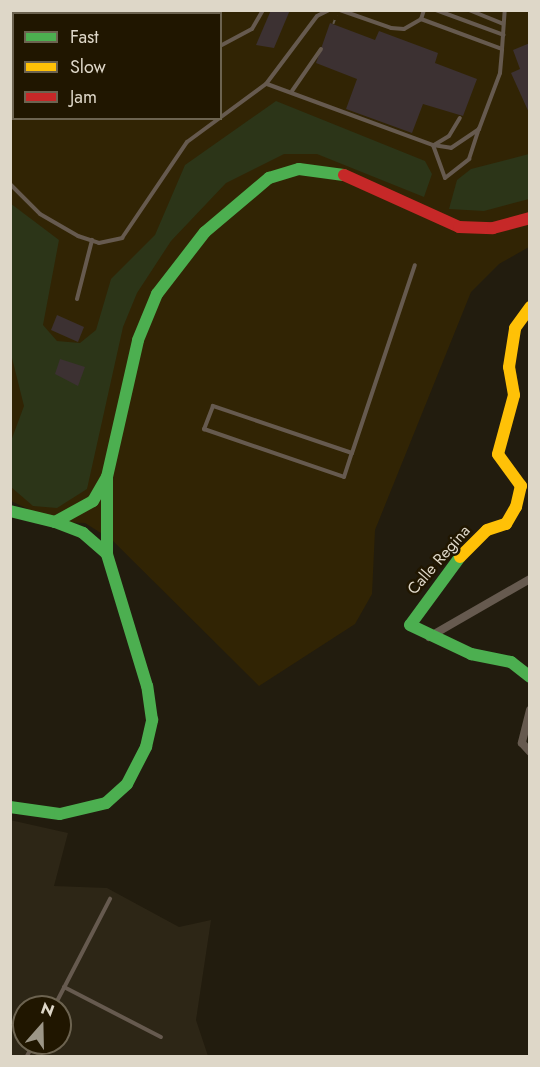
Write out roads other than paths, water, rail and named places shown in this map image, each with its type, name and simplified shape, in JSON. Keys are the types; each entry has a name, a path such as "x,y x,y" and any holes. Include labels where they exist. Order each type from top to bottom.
{"main road":[{"path":"10,807 60,814 93,809 117,794 142,758 152,720 147,686 107,554 107,477 136,348 157,294 205,232 269,178 299,169 332,170 459,227 493,228 530,218"},
{"name":"Calle Regina","path":"429,637 413,630 411,619 477,537 511,518 520,496 517,477 498,454 514,395 509,367 515,328 530,307"},
{"path":"55,522 88,507 107,477"},
{"path":"10,512 55,522 83,533 107,554"},
{"path":"429,637 511,662 530,677"}],"street":[{"path":"429,637 530,579"},
{"path":"528,752 522,736 530,710"}],"lane":[{"path":"222,45 252,29 263,10"},
{"path":"222,116 266,84 316,16 329,10"},
{"path":"339,10 391,28 404,29 421,19 424,10"},
{"path":"436,10 504,35"},
{"path":"469,10 503,24"},
{"path":"433,146 445,178 469,159 500,73 505,10"},
{"path":"421,19 502,49"},
{"path":"292,91 321,49"},
{"path":"266,84 292,91 433,146 451,148 479,129"},
{"path":"433,146 449,136 460,117"},
{"path":"10,184 40,214 92,240 122,237 187,142 217,120"},
{"path":"76,299 92,240"},
{"path":"352,453 213,406 204,429 344,477 415,265"},
{"path":"60,995 110,899"},
{"path":"64,987 161,1037"}]}
